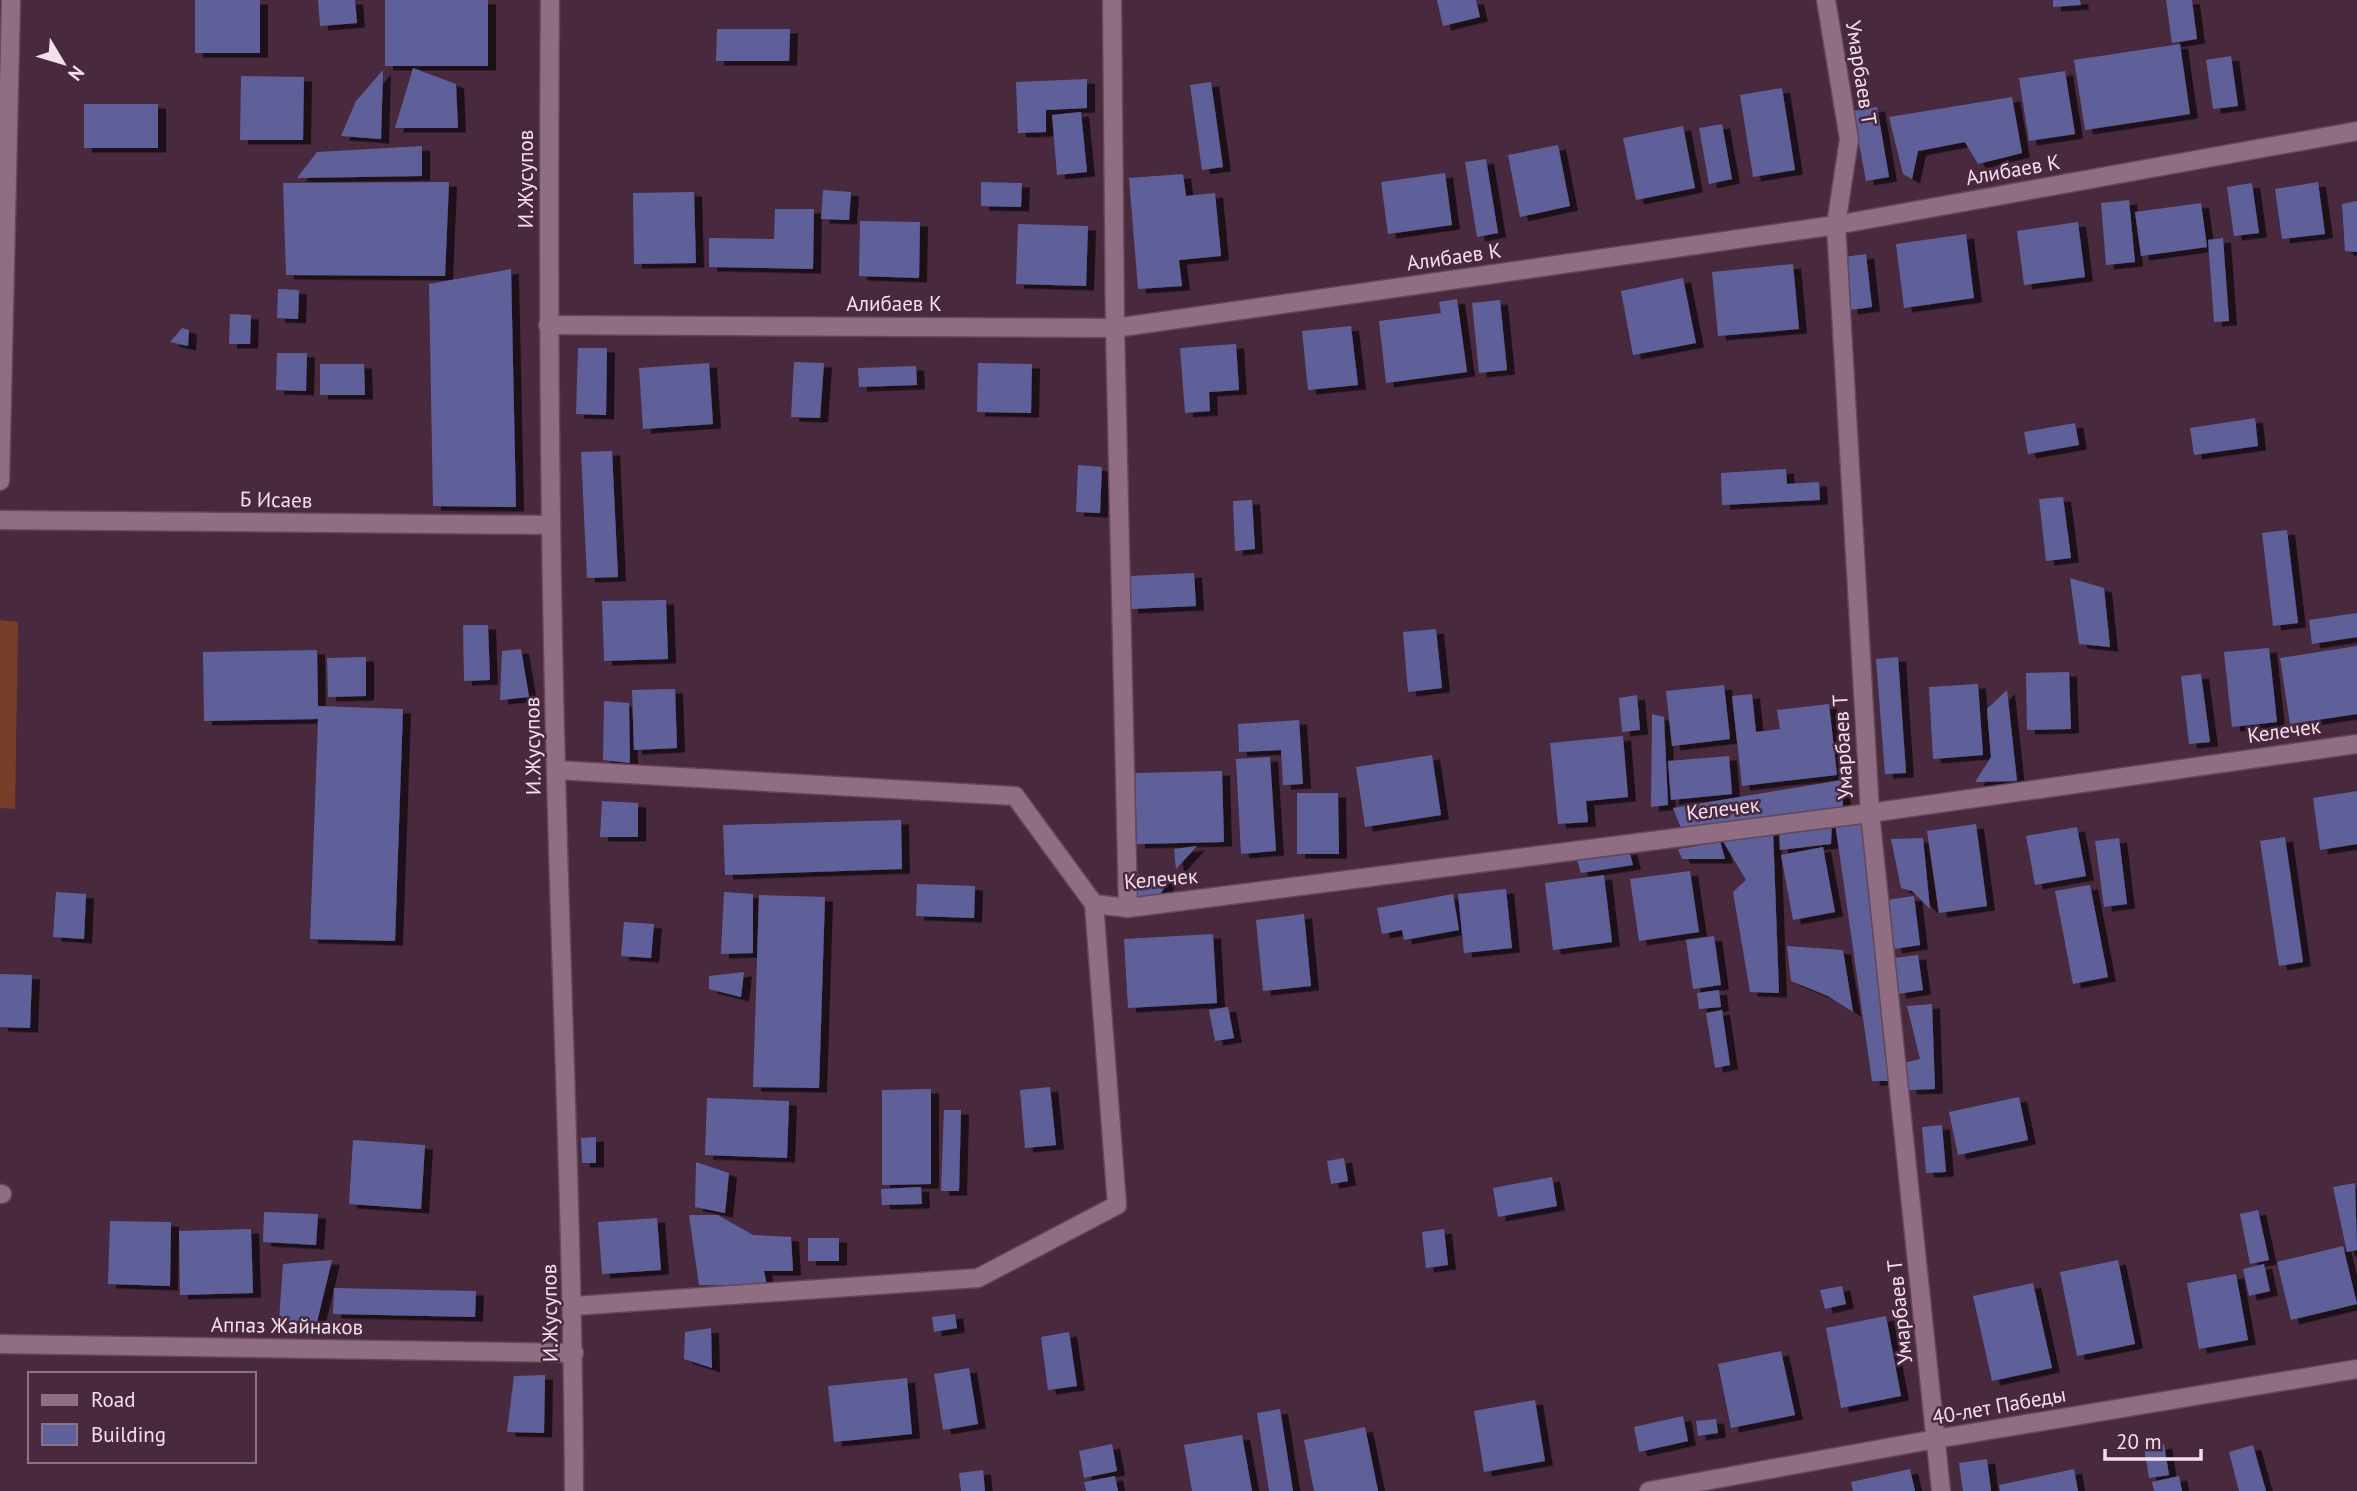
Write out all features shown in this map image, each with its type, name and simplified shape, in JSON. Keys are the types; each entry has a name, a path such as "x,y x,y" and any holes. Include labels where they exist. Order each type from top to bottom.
{"street":[{"path":"0,481 3,176 11,0"},
{"name":"И.Жусупов","path":"550,0 548,326 551,525 556,770 574,1306 574,1491"},
{"path":"1112,0 1115,328 1128,908"},
{"name":"Умарбаев Т","path":"1826,0 1849,139 1836,225 1870,813 1941,1491"},
{"name":"Алибаев К","path":"548,326 1115,328 1836,225 2357,131"},
{"name":"Б Исаев","path":"0,520 551,525"},
{"name":"Келечек","path":"1094,904 1128,908 1870,813 2357,744"},
{"path":"556,770 1015,796 1094,904 1117,1205 978,1278 574,1306"},
{"name":"Аппаз Жайнаков","path":"0,1344 574,1353"},
{"name":"40-лет Пабеды","path":"1649,1491 1936,1439 2357,1369"}],"shaded area":[{"path":"0,620 18,622 15,809 0,808"}],"building":[{"path":"195,0 260,0 260,53 195,53"},
{"path":"318,0 355,0 357,23 320,26"},
{"path":"385,0 488,0 488,66 385,66"},
{"path":"1437,0 1476,0 1480,17 1443,26"},
{"path":"2053,0 2080,0 2081,5 2053,7"},
{"path":"2166,0 2192,0 2197,39 2172,43"},
{"path":"717,29 790,29 789,61 716,61"},
{"path":"2180,44 2190,114 2085,130 2074,60"},
{"path":"2231,56 2238,106 2213,109 2206,60"},
{"path":"413,68 456,84 458,128 395,128"},
{"path":"383,70 381,139 341,136 356,101"},
{"path":"2065,71 2075,134 2029,141 2019,78"},
{"path":"241,76 304,77 303,140 240,140"},
{"path":"1087,79 1087,108 1046,110 1046,132 1018,133 1016,82"},
{"path":"1211,82 1223,167 1202,170 1190,85"},
{"path":"1782,88 1795,170 1753,177 1740,95"},
{"path":"2012,97 2022,153 1978,164 1965,142 1918,151 1912,179 1903,174 1889,117"},
{"path":"84,104 158,104 158,148 84,148"},
{"path":"1877,107 1889,177 1866,181 1853,111"},
{"path":"1081,112 1087,172 1057,175 1052,115"},
{"path":"1722,124 1732,179 1709,184 1699,128"},
{"path":"1683,126 1695,188 1636,200 1623,138"},
{"path":"1558,145 1570,206 1520,217 1508,155"},
{"path":"422,146 422,176 297,178 317,152"},
{"path":"1486,159 1498,233 1477,237 1465,162"},
{"path":"1445,173 1452,225 1388,234 1381,182"},
{"path":"1183,174 1186,196 1215,193 1221,256 1179,260 1182,286 1138,289 1129,178"},
{"path":"449,182 445,276 286,275 283,183"},
{"path":"981,182 1022,183 1021,207 981,206"},
{"path":"2318,182 2325,234 2282,239 2275,189"},
{"path":"2252,183 2259,233 2234,236 2227,187"},
{"path":"823,190 851,192 849,220 821,219"},
{"path":"694,192 696,263 634,264 633,193"},
{"path":"2129,200 2135,262 2106,265 2101,203"},
{"path":"2357,201 2357,252 2345,251 2342,204"},
{"path":"2201,203 2207,247 2141,256 2135,212"},
{"path":"775,209 814,209 813,269 709,267 709,238 774,239"},
{"path":"860,221 920,222 919,278 859,276"},
{"path":"2078,222 2085,277 2024,285 2017,231"},
{"path":"1018,224 1088,226 1086,286 1016,284"},
{"path":"1966,234 1974,298 1904,308 1896,244"},
{"path":"2223,238 2229,321 2214,322 2208,240"},
{"path":"1866,254 1872,307 1850,310 1844,257"},
{"path":"1793,264 1799,329 1718,336 1712,272"},
{"path":"511,269 516,507 433,506 429,284"},
{"path":"1683,278 1696,343 1633,355 1621,291"},
{"path":"278,289 299,290 298,319 277,318"},
{"path":"1457,299 1467,372 1386,383 1379,321 1441,313 1439,302"},
{"path":"1500,300 1507,370 1479,373 1472,303"},
{"path":"230,314 251,315 250,344 229,344"},
{"path":"1351,326 1358,385 1308,390 1302,331"},
{"path":"182,328 189,330 188,346 170,342"},
{"path":"1236,344 1239,390 1209,392 1210,411 1185,413 1180,348"},
{"path":"578,348 607,348 606,415 576,414"},
{"path":"277,353 307,353 306,391 276,390"},
{"path":"794,362 824,363 820,418 791,417"},
{"path":"709,363 713,424 643,429 639,368"},
{"path":"978,363 1032,364 1031,413 977,412"},
{"path":"320,364 364,364 365,395 320,395"},
{"path":"916,366 917,385 859,387 858,368"},
{"path":"2255,418 2258,446 2194,455 2190,428"},
{"path":"2075,423 2079,445 2028,454 2024,432"},
{"path":"612,451 618,577 587,578 581,452"},
{"path":"1078,465 1102,467 1100,513 1076,512"},
{"path":"1786,469 1787,484 1819,482 1820,500 1722,505 1721,473"},
{"path":"2063,497 2071,558 2046,561 2039,499"},
{"path":"1252,500 1255,549 1235,551 1233,501"},
{"path":"2287,530 2298,623 2273,626 2262,533"},
{"path":"1194,573 1196,606 1130,609 1129,576"},
{"path":"2070,578 2104,588 2110,647 2079,644"},
{"path":"666,600 668,659 604,661 602,601"},
{"path":"2357,613 2357,637 2312,644 2309,620"},
{"path":"463,625 488,625 490,680 464,681"},
{"path":"1436,629 1442,688 1408,692 1403,632"},
{"path":"2357,646 2357,714 2290,724 2280,658"},
{"path":"2269,648 2277,722 2232,727 2224,652"},
{"path":"521,649 529,697 500,700 502,651"},
{"path":"317,650 318,706 403,709 395,941 310,939 318,719 204,721 203,652"},
{"path":"366,657 366,696 328,697 327,658"},
{"path":"1898,657 1906,773 1885,774 1876,659"},
{"path":"2069,672 2071,729 2027,730 2026,673"},
{"path":"2201,674 2210,742 2189,744 2181,676"},
{"path":"1978,684 1983,755 1933,759 1929,687"},
{"path":"1724,685 1730,739 1672,746 1666,691"},
{"path":"675,689 677,748 634,750 632,690"},
{"path":"2007,690 2017,781 1975,782 1991,757 1987,709"},
{"path":"1752,694 1756,732 1780,729 1777,710 1829,704 1837,775 1742,786 1732,696"},
{"path":"1637,695 1640,730 1622,732 1619,698"},
{"path":"604,701 629,703 630,763 603,760"},
{"path":"1652,714 1664,717 1668,805 1651,807"},
{"path":"1299,720 1303,784 1283,785 1281,750 1239,752 1238,724"},
{"path":"1623,736 1628,797 1586,801 1588,822 1558,824 1550,743"},
{"path":"1432,755 1441,815 1365,827 1356,767"},
{"path":"1729,756 1732,794 1671,800 1668,761"},
{"path":"1270,757 1276,851 1241,854 1236,759"},
{"path":"1222,771 1224,842 1137,844 1135,773"},
{"path":"1842,780 1843,811 1683,833 1673,808"},
{"path":"2357,791 2357,844 2320,850 2313,798"},
{"path":"1297,793 1338,793 1339,854 1297,854"},
{"path":"602,801 638,803 638,837 600,837"},
{"path":"901,820 902,869 725,875 723,825"},
{"path":"1863,820 1889,1081 1872,1081 1835,823"},
{"path":"1832,821 1831,844 1780,850 1779,829"},
{"path":"1976,824 1987,906 1939,913 1927,831"},
{"path":"2077,827 2086,876 2035,885 2026,836"},
{"path":"1773,830 1779,993 1750,992 1733,892 1746,880 1721,838"},
{"path":"1719,837 1725,859 1682,859 1678,849 1697,846 1694,840"},
{"path":"2285,837 2303,962 2279,966 2260,841"},
{"path":"1923,838 1930,909 1912,891 1901,888 1891,839"},
{"path":"2119,838 2127,904 2104,907 2095,841"},
{"path":"1197,846 1176,869 1174,849"},
{"path":"1823,847 1835,912 1793,920 1781,855"},
{"path":"1629,850 1633,865 1581,873 1576,857"},
{"path":"1690,871 1699,932 1639,941 1630,879"},
{"path":"1130,873 1169,880 1159,896 1131,899"},
{"path":"1604,875 1612,942 1553,950 1545,883"},
{"path":"917,884 975,886 974,918 916,916"},
{"path":"2090,885 2108,977 2073,984 2055,891"},
{"path":"1506,889 1512,948 1464,953 1458,894"},
{"path":"56,892 86,894 84,939 53,937"},
{"path":"724,892 753,894 753,953 721,954"},
{"path":"1453,894 1459,930 1404,940 1402,930 1382,934 1377,908"},
{"path":"759,895 825,897 819,1088 753,1087"},
{"path":"1914,896 1920,945 1894,949 1887,900"},
{"path":"1304,914 1311,986 1263,991 1256,920"},
{"path":"624,922 654,924 651,958 621,956"},
{"path":"1213,934 1217,1003 1128,1008 1124,939"},
{"path":"1714,936 1721,985 1693,989 1686,940"},
{"path":"1787,946 1843,950 1853,1012 1828,996 1791,981"},
{"path":"1918,955 1923,990 1898,994 1894,958"},
{"path":"744,972 741,997 709,989 709,976"},
{"path":"0,974 32,975 30,1028 0,1027"},
{"path":"1719,990 1721,1007 1699,1009 1697,993"},
{"path":"1932,1004 1935,1089 1909,1090 1904,1063 1920,1059 1907,1006"},
{"path":"1228,1007 1234,1038 1215,1041 1209,1010"},
{"path":"1722,1010 1730,1065 1715,1068 1706,1013"},
{"path":"1050,1087 1056,1145 1025,1148 1020,1090"},
{"path":"931,1089 931,1184 882,1185 882,1090"},
{"path":"2019,1097 2028,1140 1958,1155 1949,1112"},
{"path":"707,1098 789,1101 787,1158 705,1155"},
{"path":"944,1110 961,1110 959,1191 941,1191"},
{"path":"1942,1125 1946,1172 1926,1173 1922,1127"},
{"path":"596,1137 596,1163 582,1163 581,1138"},
{"path":"353,1140 425,1145 421,1209 349,1204"},
{"path":"1344,1158 1348,1181 1331,1184 1327,1161"},
{"path":"696,1162 729,1173 725,1213 695,1207"},
{"path":"1552,1177 1557,1206 1498,1217 1493,1188"},
{"path":"2355,1183 2357,1250 2347,1252 2333,1187"},
{"path":"921,1187 922,1204 882,1205 881,1189"},
{"path":"2258,1210 2269,1260 2250,1264 2240,1214"},
{"path":"264,1212 318,1214 316,1245 263,1242"},
{"path":"689,1215 718,1215 753,1235 791,1237 793,1271 764,1271 767,1286 699,1285"},
{"path":"657,1218 661,1270 602,1274 598,1222"},
{"path":"110,1221 171,1222 170,1286 108,1284"},
{"path":"251,1229 253,1293 180,1295 179,1231"},
{"path":"1444,1229 1448,1265 1426,1268 1422,1232"},
{"path":"808,1238 839,1238 839,1261 808,1261"},
{"path":"2343,1246 2357,1304 2291,1320 2277,1262"},
{"path":"332,1260 317,1322 279,1321 283,1264"},
{"path":"2118,1260 2135,1344 2077,1356 2060,1272"},
{"path":"2264,1264 2270,1291 2249,1296 2243,1269"},
{"path":"2236,1274 2248,1340 2199,1349 2187,1283"},
{"path":"2033,1283 2052,1368 1992,1381 1973,1296"},
{"path":"1842,1286 1846,1304 1825,1309 1820,1290"},
{"path":"334,1288 476,1291 475,1317 333,1314"},
{"path":"955,1314 957,1328 934,1332 932,1317"},
{"path":"1886,1316 1901,1396 1841,1408 1826,1328"},
{"path":"711,1328 712,1368 684,1359 685,1332"},
{"path":"1069,1332 1077,1386 1048,1390 1041,1337"},
{"path":"1781,1351 1795,1415 1731,1428 1718,1364"},
{"path":"969,1368 978,1424 943,1430 934,1374"},
{"path":"545,1375 544,1433 507,1432 514,1376"},
{"path":"907,1378 912,1434 834,1442 828,1386"},
{"path":"1535,1400 1545,1461 1484,1472 1474,1411"},
{"path":"1280,1409 1293,1491 1269,1491 1257,1413"},
{"path":"1683,1416 1688,1441 1639,1452 1634,1427"},
{"path":"1716,1419 1718,1433 1698,1436 1696,1421"},
{"path":"1365,1427 1378,1491 1314,1491 1304,1440"},
{"path":"1242,1435 1252,1491 1192,1491 1184,1445"},
{"path":"1112,1444 1117,1471 1084,1478 1079,1451"},
{"path":"2164,1444 2169,1475 2149,1478 2144,1448"},
{"path":"2253,1445 2266,1491 2239,1491 2229,1452"},
{"path":"1987,1459 1991,1491 1963,1491 1959,1463"},
{"path":"1910,1469 1915,1491 1853,1491 1851,1482"},
{"path":"2074,1469 2078,1491 2000,1491 1999,1485"},
{"path":"983,1470 985,1491 961,1491 959,1473"},
{"path":"1115,1476 1118,1491 1086,1491 1084,1482"},
{"path":"2179,1476 2182,1491 2154,1491 2152,1482"}]}
